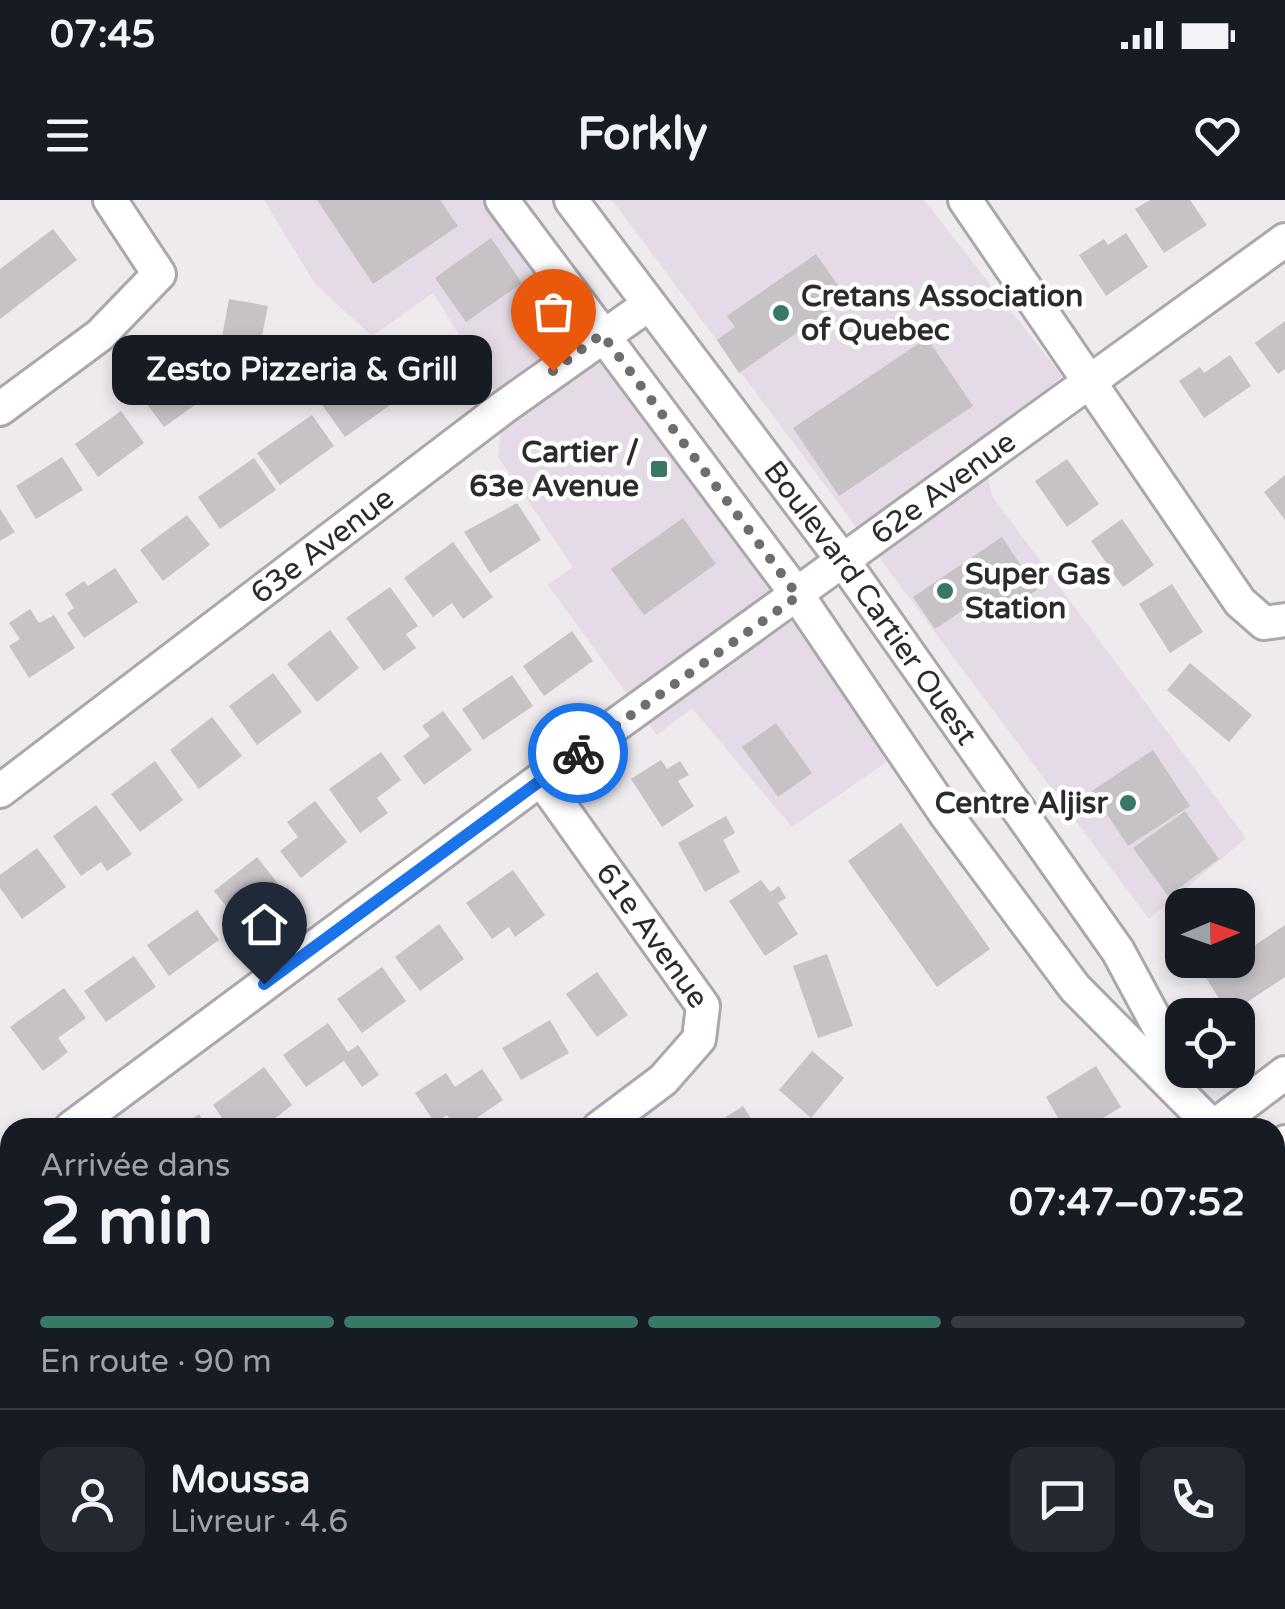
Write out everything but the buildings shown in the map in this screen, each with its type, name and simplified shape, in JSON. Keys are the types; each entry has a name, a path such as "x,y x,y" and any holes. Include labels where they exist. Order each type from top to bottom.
{"street":[{"path":"0,409 100,335 160,274 110,200"},
{"name":"Boulevard Cartier Ouest","path":"502,200 798,596 947,816 1075,988 1205,1118"},
{"name":"Boulevard Cartier Ouest","path":"571,200 844,562 1118,951 1165,1037"},
{"path":"965,200 1240,602 1264,622 1285,620"},
{"name":"62e Avenue","path":"84,1118 541,779 1285,240"},
{"name":"63e Avenue","path":"0,791 602,334 648,306"},
{"name":"61e Avenue","path":"541,779 703,1006 700,1038 663,1080 612,1118"},
{"path":"1226,1118 1285,1073"},
{"name":"Boulevard Cartier Ouest","path":"1193,1088 1209,1118"}],"shaded area":[{"path":"264,200 500,200 617,352 887,762 792,827 692,708 657,735 548,585 573,567 498,457 504,407 433,293 372,336 315,284"},
{"path":"612,200 924,200 1062,376 983,452 992,496 1246,838 1186,888 1165,888 1165,906 1149,919"}],"way so far":[{"path":"553,371 602,334 798,596 578,753"}],"place":[{"name":"Cretans Association of Quebec","path":"781,313"},
{"name":"Zesto Pizzeria & Grill","path":"553,371"},
{"name":"Cartier / 63e Avenue","path":"659,469"},
{"name":"Super Gas Station","path":"945,591"},
{"name":"Centre Aljisr","path":"1128,803"}],"route":[{"path":"264,984 578,753"}]}
